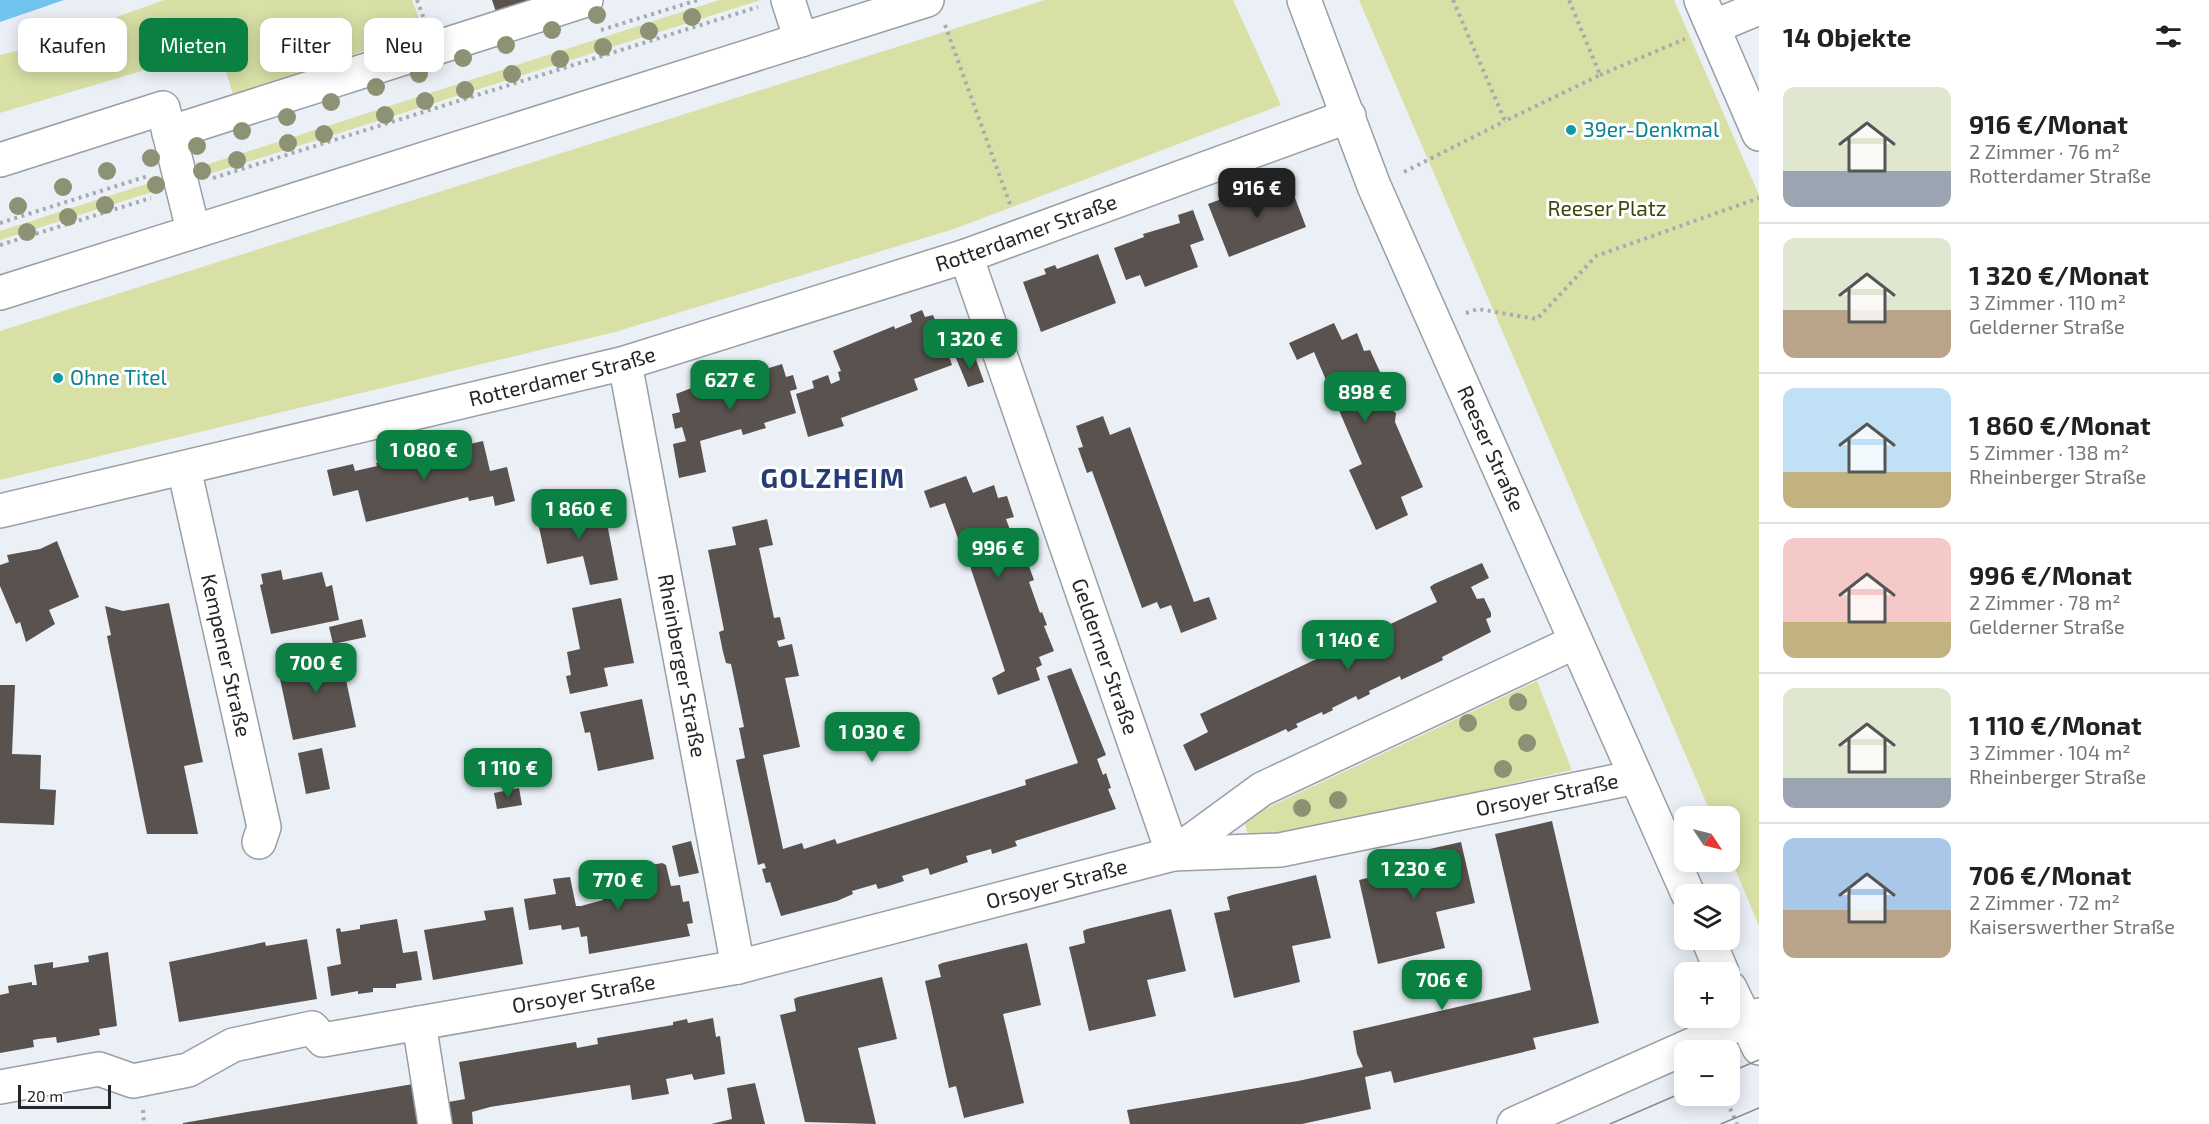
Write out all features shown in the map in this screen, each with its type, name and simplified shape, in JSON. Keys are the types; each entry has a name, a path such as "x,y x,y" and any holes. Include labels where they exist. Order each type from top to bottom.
{"street":[{"path":"169,133 586,0"},
{"name":"Reeser Straße","path":"1304,0 1374,186 1684,884"},
{"path":"774,4 801,40"},
{"path":"1759,8 1707,14 1759,134"},
{"path":"0,292 801,40 936,11"},
{"path":"0,160 163,108 193,230"},
{"name":"Rotterdamer Straße","path":"0,511 625,363 966,256 1349,116"},
{"name":"Gelderner Straße","path":"966,256 1173,854"},
{"name":"Rheinberger Straße","path":"625,363 738,967"},
{"name":"Kempener Straße","path":"184,468 264,827 259,842"},
{"name":"Orsoyer Straße","path":"1173,854 1262,789 1575,642"},
{"name":"Orsoyer Straße","path":"0,1087 99,1069 133,1081 188,1070 233,1045 312,1028 323,1040 738,967 1173,854 1280,850 1636,777"},
{"path":"1514,1124 1754,1029 1740,1005"},
{"path":"419,1023 435,1124"}],"path":[{"path":"1453,0 1505,122"},
{"path":"1569,0 1600,75"},
{"path":"0,245 774,4"},
{"path":"936,11 1021,236"},
{"path":"1374,186 1600,75 1707,14"},
{"path":"1436,326 1478,309 1537,319 1596,256 1759,198"},
{"path":"1729,1106 1737,1124"}],"green space":[{"path":"164,0 412,0 419,18 364,18 364,51 352,55 352,18 260,18 260,72 305,72 234,98 226,72 248,72 248,18 139,18 139,72 0,113 0,55 18,51 18,72 127,72 127,18 114,18"},
{"path":"719,0 761,0 0,240 0,231"},
{"path":"1045,0 1233,0 1281,105 954,229 615,332 0,480 0,331"},
{"name":"Reeser Platz","path":"1359,0 1674,0 1759,195 1759,926 1736,872 1740,872 1740,806 1708,806"},
{"path":"1537,681 1572,770 1262,841 1248,834 1245,824 1250,816"}],"water":[{"path":"0,0 64,0 0,22"}],"building":[{"path":"492,0 535,0 497,15"},
{"path":"1289,182 1306,227 1229,257 1208,204 1227,197 1230,204"},
{"path":"1193,210 1204,240 1190,245 1198,267 1145,287 1140,275 1126,280 1114,248 1144,237 1143,234 1180,223 1178,215"},
{"path":"1098,254 1116,303 1041,332 1023,282 1046,274 1044,269 1055,265 1057,269"},
{"path":"922,310 925,317 933,315 938,327 944,324 951,342 945,344 952,365 914,379 918,390 841,418 844,426 808,437 796,394 814,388 812,381 828,375 831,384 840,380 838,372 841,371 833,351 894,326 895,329 912,322 910,315"},
{"path":"1334,323 1342,340 1357,333 1364,351 1370,350 1381,374 1376,377 1388,407 1396,413 1395,422 1423,487 1401,497 1408,515 1376,530 1349,470 1362,464 1314,352 1297,360 1289,343"},
{"path":"970,353 974,354 984,382 968,387 956,358"},
{"path":"782,364 786,377 793,375 797,389 790,391 796,413 764,423 766,428 743,435 741,429 700,441 706,472 679,478 673,444 686,441 682,427 675,429 672,414 680,412 676,394 707,382 708,385 747,374 746,371 765,365 766,369"},
{"path":"1103,416 1110,435 1130,427 1194,602 1209,597 1217,619 1181,633 1171,605 1160,609 1157,602 1142,608 1092,471 1087,473 1078,448 1083,447 1076,426"},
{"path":"483,441 490,471 507,467 515,501 495,506 493,496 469,501 468,497 366,522 358,490 333,496 327,470 353,464 355,471 377,466 376,463 385,461 386,464 415,458 414,454 449,449 448,446 460,443 461,446"},
{"path":"966,476 973,493 994,485 998,498 1007,496 1014,517 1006,519 1021,560 1026,558 1034,580 1029,582 1040,613 1042,612 1047,625 1044,626 1054,651 1039,657 1042,665 1036,668 1040,680 998,695 992,678 1005,671 965,551 963,552 945,503 930,508 924,491"},
{"path":"573,501 575,509 593,505 595,516 605,513 618,580 590,585 583,556 547,564 537,518 554,515 552,506"},
{"path":"767,519 773,545 759,548 774,618 780,617 785,639 777,641 779,647 792,644 799,676 785,678 800,747 763,755 783,849 802,843 804,849 835,839 837,844 1026,785 1025,780 1078,763 1047,676 1071,668 1106,755 1097,759 1103,775 1106,773 1111,788 1108,789 1116,809 1015,841 1017,846 992,854 991,849 966,856 968,862 930,875 928,868 902,876 904,881 892,885 878,889 876,884 852,891 853,894 837,901 781,916 770,882 766,883 762,869 766,868 764,863 758,865 736,760 745,758 739,728 744,727 731,664 726,663 723,652 719,632 724,630 708,550 736,545 732,527"},
{"path":"57,541 79,597 49,610 55,624 26,642 20,622 16,624 0,586 0,565 9,562 7,555 40,549"},
{"path":"1482,563 1489,578 1471,587 1477,599 1484,598 1491,613 1491,617 1486,619 1491,632 1442,657 1443,660 1401,680 1400,676 1369,691 1370,694 1358,700 1356,696 1323,715 1322,712 1296,724 1298,727 1288,732 1286,729 1195,771 1183,745 1208,732 1200,714 1437,602 1430,587"},
{"path":"281,570 283,580 322,572 326,587 332,585 339,620 271,634 260,585 263,584 261,574"},
{"path":"621,598 634,663 604,668 608,686 570,694 566,676 571,675 567,652 580,649 572,608"},
{"path":"169,603 203,762 184,766 198,834 147,834 107,636 111,635 105,606 123,611"},
{"path":"362,619 366,637 333,644 329,627"},
{"path":"339,647 356,727 293,740 276,660"},
{"path":"0,685 15,685 12,754 41,755 40,789 56,790 54,825 0,823"},
{"path":"642,699 654,759 598,771 590,732 585,733 580,712"},
{"path":"322,748 330,789 306,794 298,753"},
{"path":"519,788 522,805 497,809 494,793"},
{"path":"1552,821 1599,1023 1533,1038 1536,1049 1394,1083 1391,1071 1365,1077 1371,1109 1302,1124 1130,1124 1127,1110 1298,1081 1363,1067 1357,1054 1353,1031 1531,990 1495,834"},
{"path":"691,841 699,873 679,877 672,846"},
{"path":"1461,842 1475,903 1436,912 1445,948 1378,964 1359,880 1375,876 1372,863 1376,861"},
{"path":"662,863 666,865 671,886 680,885 683,902 689,901 693,923 687,924 690,936 589,954 587,936 581,937 579,927 562,930 561,925 529,930 524,899 556,894 553,879 570,877 576,906 581,906 603,900 601,891 625,887 621,871"},
{"path":"1316,875 1331,938 1292,946 1300,982 1234,998 1214,913 1230,910 1227,897 1232,895"},
{"path":"513,907 523,964 433,980 424,930 486,920 484,911"},
{"path":"1171,909 1186,971 1147,980 1156,1016 1089,1031 1069,947 1085,943 1083,931 1087,929"},
{"path":"397,919 403,953 417,951 422,980 396,984 396,988 373,988 373,992 358,994 358,991 331,996 327,967 341,964 336,929 340,928 341,932 360,929 360,925"},
{"path":"307,939 317,999 179,1022 169,962 265,942 266,946"},
{"path":"1027,943 1041,1005 1003,1014 1024,1103 964,1118 956,1086 949,1088 925,981 941,977 938,965 942,963"},
{"path":"108,952 117,1026 99,1029 100,1035 57,1043 56,1037 33,1040 34,1047 0,1053 0,995 9,993 8,986 32,982 32,985 37,985 34,965 53,962 53,968 89,962 88,956"},
{"path":"882,977 897,1039 858,1048 876,1124 805,1122 780,1015 796,1011 794,999 798,997"},
{"path":"713,1018 716,1037 720,1036 725,1074 694,1080 692,1074 666,1079 669,1094 632,1100 630,1085 490,1107 472,1112 473,1124 447,1124 443,1103 465,1099 459,1062 576,1042 577,1048 598,1044 597,1038 673,1025 673,1022 687,1019 688,1023"},
{"path":"755,1083 765,1124 711,1124 732,1119 727,1088"},
{"path":"413,1084 419,1124 183,1124 183,1123"}],"tram line":[{"path":"1740,1068 1759,1060"},
{"path":"1610,1124 1674,1096"},
{"path":"1721,1124 1759,1108"}],"place":[{"name":"39er-Denkmal","path":"1571,130"},
{"name":"Ohne Titel","path":"58,378"}],"district":[{"name":"GOLZHEIM","path":"833,479"}]}
